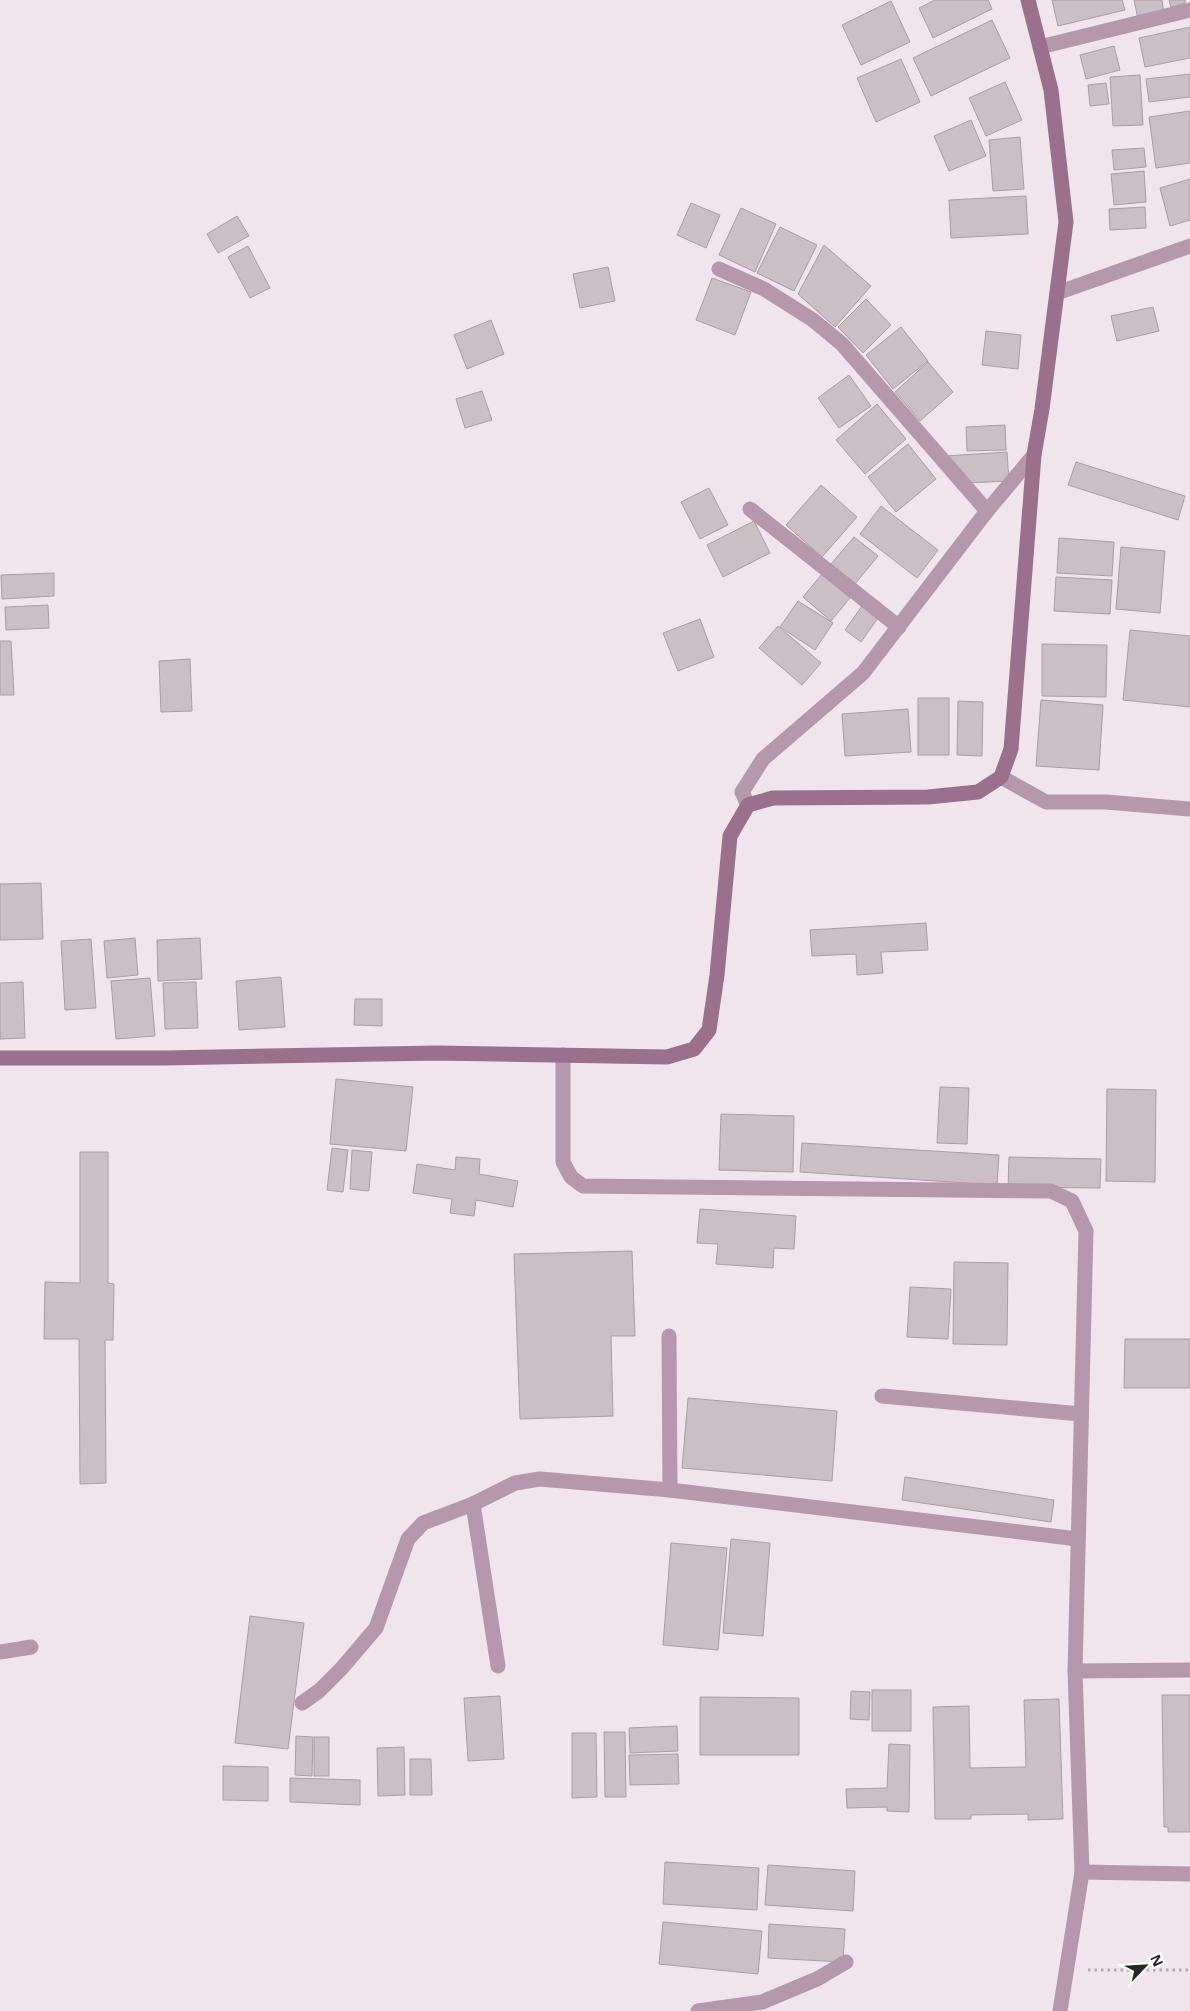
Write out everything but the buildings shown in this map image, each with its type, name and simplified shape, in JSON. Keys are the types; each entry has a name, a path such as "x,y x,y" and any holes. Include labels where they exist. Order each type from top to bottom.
{"street":[{"path":"0,1058 164,1058 437,1053 668,1057 694,1049 709,1030 717,974 730,836 748,805 772,798 928,797 978,792 1001,777 1011,749 1034,455 1042,409 1066,222 1051,90 1028,0"},
{"path":"1040,47 1190,10"},
{"path":"1057,293 1190,246"},
{"path":"720,269 764,289 813,320 842,344 987,511"},
{"path":"748,805 742,792 763,759 863,673 987,511 1034,455"},
{"path":"750,509 899,626"},
{"path":"1001,777 1046,802 1106,802 1190,809"},
{"path":"563,1055 563,1162 571,1177 582,1186 1052,1191 1072,1201 1086,1231 1075,1670 1082,1872 1060,2011"},
{"path":"669,1336 670,1490"},
{"path":"882,1396 1081,1414"},
{"path":"302,1702 319,1691 341,1669 376,1628 408,1539 423,1523 473,1504 515,1483 540,1479 670,1490 1078,1539"},
{"path":"473,1504 498,1666"},
{"path":"0,1652 31,1647"},
{"path":"1075,1670 1190,1670"},
{"path":"1082,1872 1190,1874"},
{"path":"698,2011 762,2002 817,1979 846,1962"}],"path":[{"path":"1082,1970 1190,1970"}]}
